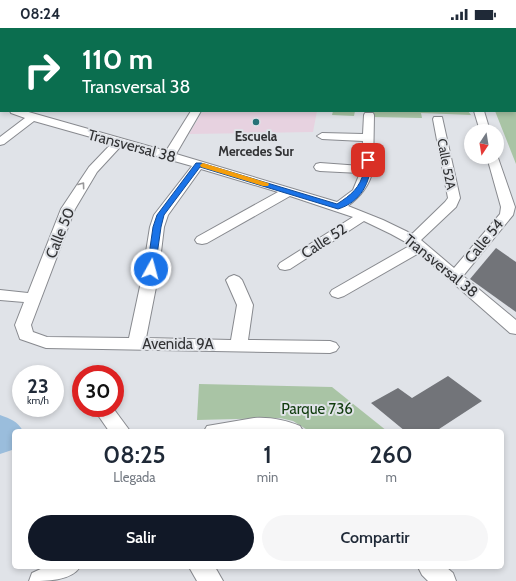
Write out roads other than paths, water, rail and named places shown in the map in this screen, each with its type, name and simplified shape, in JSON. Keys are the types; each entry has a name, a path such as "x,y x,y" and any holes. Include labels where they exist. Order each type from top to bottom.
{"street":[{"name":"Transversal 38","path":"18,112 289,191 338,206 363,216 395,230 416,243 516,329"},
{"path":"169,156 195,112"},
{"path":"479,112 483,124"},
{"name":"Calle 52","path":"338,206 354,196 362,188 367,170 369,115"},
{"path":"0,142 33,117"},
{"name":"Calle 52A","path":"416,243 451,204 454,198 438,119"},
{"path":"322,136 368,138"},
{"name":"Calle 50","path":"26,335 23,326 68,209 93,170 119,142"},
{"path":"136,344 150,277 157,227 161,215 199,164"},
{"name":"Calle 54","path":"455,276 506,215 508,207 495,164"},
{"path":"320,167 367,170"},
{"path":"202,240 289,191"},
{"name":"Calle 52","path":"285,266 363,216"},
{"path":"338,293 416,243"},
{"path":"234,280 245,305 240,345"},
{"path":"0,295 34,298"},
{"name":"Avenida 9A","path":"26,335 46,342 330,347"},
{"path":"110,417 119,429"},
{"path":"231,429 265,425 284,426 289,429"},
{"path":"41,581 64,569"},
{"path":"203,569 211,581"},
{"path":"432,569 444,581"}],"waterway":[{"path":"0,428 6,432 0,441"}],"place":[{"name":"Escuela Mercedes Sur","path":"256,122"}],"park label":[{"name":"Parque 736","path":"317,409"}]}
